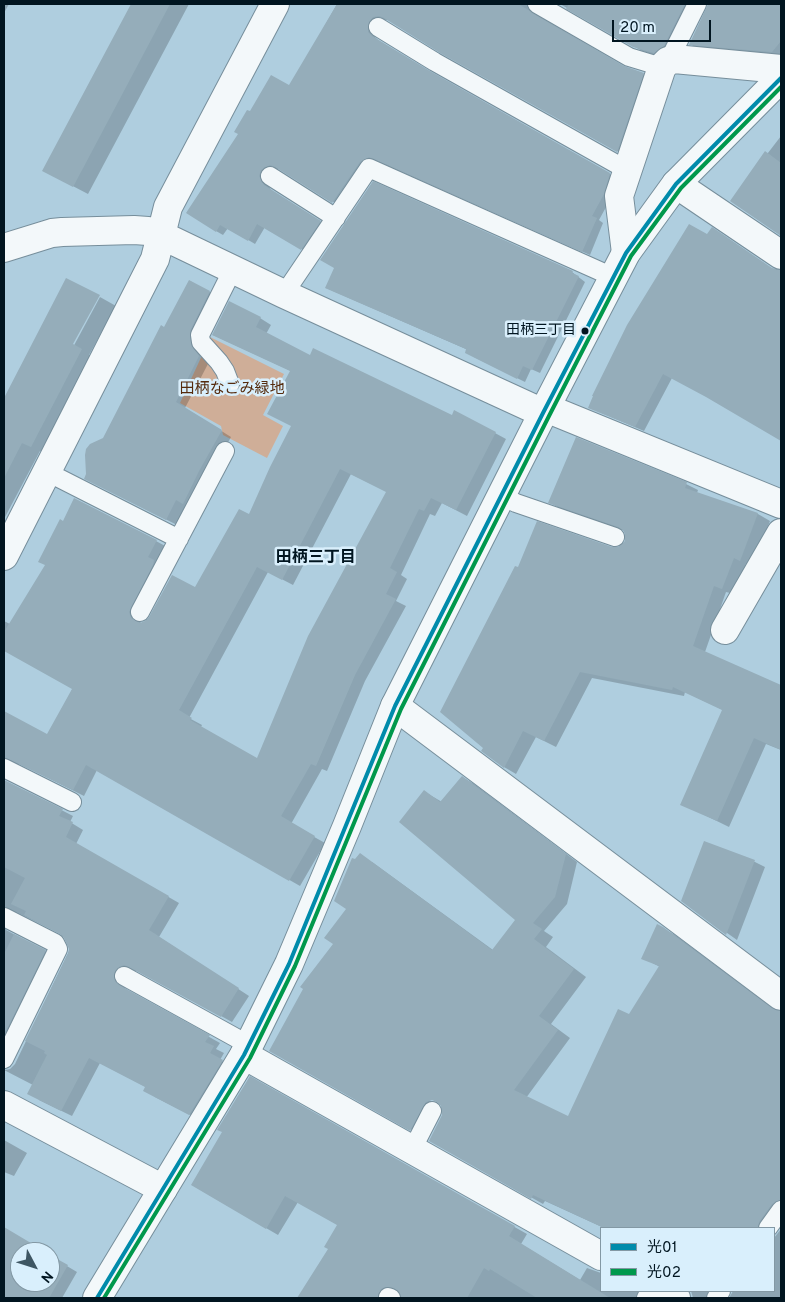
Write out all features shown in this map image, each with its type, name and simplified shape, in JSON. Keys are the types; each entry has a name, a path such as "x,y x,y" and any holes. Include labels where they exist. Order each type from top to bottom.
{"street":[{"path":"4,556 155,259 168,207 275,4"},
{"path":"626,254 619,196 668,63 781,69"},
{"path":"97,1298 246,1050 289,964 395,706 613,277 626,254 676,184 781,78"},
{"path":"676,184 781,255"},
{"path":"4,248 52,233 62,232 134,230 148,231 161,235 284,294 544,411 696,468 781,504"},
{"path":"725,630 779,542"},
{"path":"395,706 781,996"},
{"path":"246,1050 412,1150 600,1255"},
{"path":"4,1105 163,1189"},
{"path":"664,1292 676,1298"}],"lane":[{"path":"537,4 557,9 628,57 668,63 697,4"},
{"path":"378,28 627,170"},
{"path":"284,294 369,168 613,277"},
{"path":"270,176 336,218"},
{"path":"230,384 225,371 201,342 200,336 233,270"},
{"path":"140,612 225,451"},
{"path":"47,472 179,538"},
{"path":"502,496 516,503 615,537"},
{"path":"4,768 72,802"},
{"path":"4,917 55,943 58,949 4,1059"},
{"path":"124,976 246,1050"},
{"path":"412,1150 432,1111"},
{"path":"769,1227 781,1210"}],"green space":[{"name":"田柄なごみ緑地","path":"208,336 284,374 263,415 283,426 267,458 223,435 221,426 180,403 204,351"}],"building":[{"path":"131,4 170,4 73,187 42,171"},
{"path":"337,4 518,4 624,66 644,73 617,152 440,53 384,18 379,16 373,17 369,22 368,32 372,36 610,173 604,194 592,216 597,218 582,252 369,157 360,162 332,203 275,167 270,165 261,170 259,176 264,185 321,221 301,250 257,224 248,241 220,225 216,232 186,213 238,134 234,132 247,110 250,111 271,75 289,85"},
{"path":"569,4 685,4 664,46 654,53 633,47 566,9"},
{"path":"708,4 781,4 781,41 772,52 689,45"},
{"path":"765,151 781,163 781,236 730,201"},
{"path":"373,181 573,271 572,273 579,276 532,370 523,366 517,379 465,353 466,349 325,288 334,268 320,260"},
{"path":"689,224 707,234 712,227 772,268 781,270 781,441 663,374 635,427 588,408 627,325"},
{"path":"66,278 100,295 73,344 82,349 31,447 22,443 4,478 4,398"},
{"path":"189,280 210,291 190,331 191,344 199,356 176,402 222,430 183,504 176,500 166,520 84,479 86,474 85,455 86,449 90,444 103,438 161,325 164,327"},
{"path":"229,301 261,317 256,327 310,355 313,348 452,415 454,410 496,432 456,510 431,498 424,511 419,509 390,568 397,572 386,594 396,599 355,675 316,766 311,764 281,816 315,836 289,881 86,765 73,790 4,757 4,711 47,734 72,689 4,651 4,632 45,565 38,562 60,519 63,521 74,498 157,540 148,557 154,560 153,565 129,612 131,618 140,623 149,617 172,575 195,587 239,509 249,514 291,426 267,414 290,371 212,335","holes":["340,469 386,492 308,636 257,758 190,720 192,718 179,710 257,567 282,580"]},
{"path":"576,437 687,482 685,488 758,513 740,561 734,558 722,589 714,586 693,646 781,685 781,750 754,738 717,821 680,805 722,710 673,687 672,690 580,672 544,741 523,731 504,768 481,751 483,748 440,712 515,566 518,567 537,521 612,547 618,547 625,541 623,530 618,527 548,503"},
{"path":"462,776 566,854 555,897 533,923 542,929 534,939 574,969 539,1016 558,1030 514,1090 568,1116 618,1009 629,1014 659,966 641,959 657,924 772,1008 781,1011 781,1200 772,1204 759,1222 758,1227 602,1227 533,1195 531,1199 429,1141 442,1115 441,1106 437,1102 432,1100 426,1102 410,1131 269,1051 303,989 300,987 333,944 324,938 346,909 334,901 352,858 355,859 360,853 492,950 515,920 399,822 424,790 440,802"},
{"path":"4,780 63,809 59,816 73,822 66,837 169,896 149,930 239,988 221,1017 129,967 124,965 115,971 115,981 119,985 210,1035 205,1042 214,1046 210,1053 223,1060 189,1115 143,1091 145,1087 89,1058 61,1111 27,1094 47,1055 44,1053 45,1051 25,1041 69,949 60,934 24,915 26,911 11,904 25,878 4,867"},
{"path":"704,841 755,860 726,935 681,901"},
{"path":"14,934 46,950 6,1031 4,1030 4,954"},
{"path":"250,1076 515,1226 509,1236 610,1298 537,1298 490,1269 489,1271 484,1268 467,1298 401,1298 399,1291 386,1287 381,1289 378,1298 297,1298 328,1249 324,1247 337,1225 285,1196 266,1229 191,1185 222,1132 217,1130"},
{"path":"4,1227 29,1242 10,1242 10,1292 52,1292 49,1298 4,1298"},
{"path":"60,1261 68,1265 60,1279"}],"transit line":[{"name":"光01","path":"97,1298 244,1055 289,964 395,706 626,253 676,184 781,78"},
{"name":"光02","path":"104,1298 250,1058 295,966 401,709 631,256 681,188 781,87"}],"place":[{"name":"田柄三丁目","path":"585,331"}],"district":[{"name":"田柄三丁目","path":"316,559"}]}
